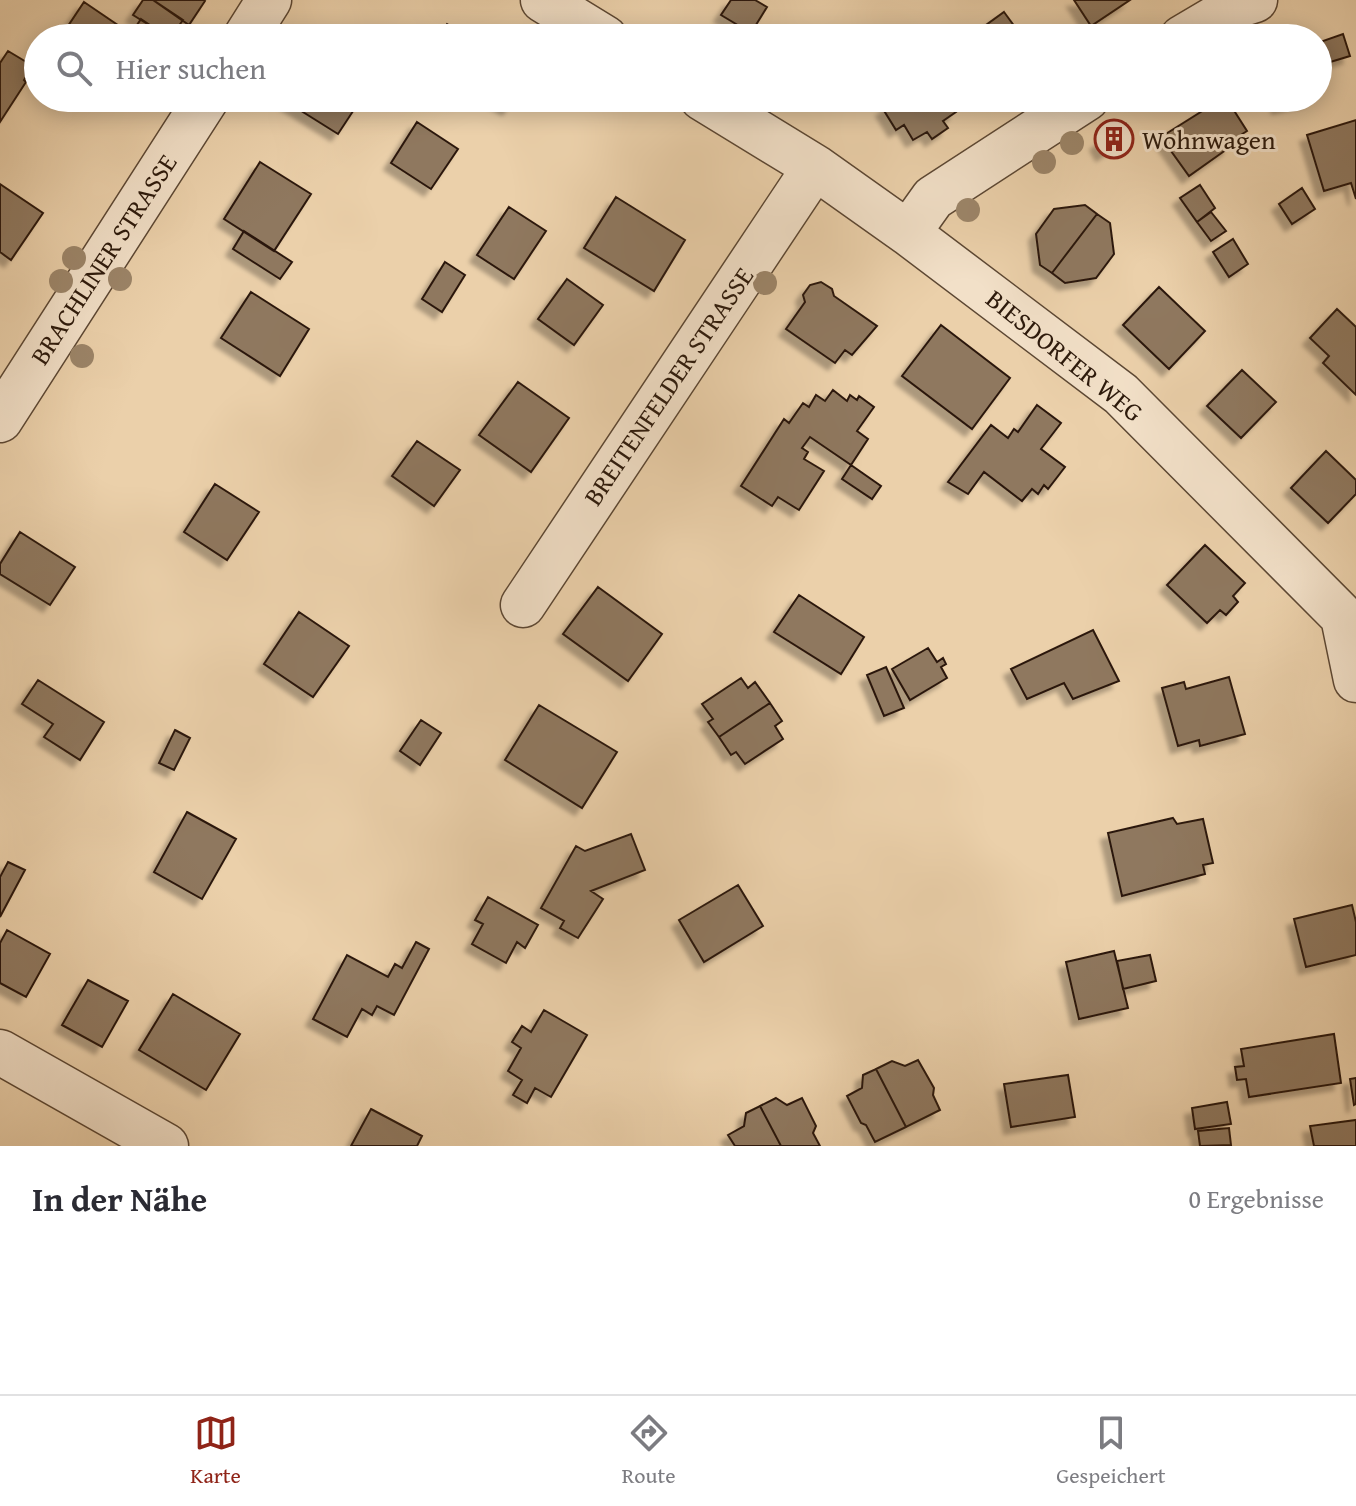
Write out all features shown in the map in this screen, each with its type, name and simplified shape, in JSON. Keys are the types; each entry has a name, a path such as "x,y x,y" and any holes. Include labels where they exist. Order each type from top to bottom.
{"street":[{"path":"254,24 269,0"},
{"path":"543,0 582,24"},
{"path":"1206,24 1236,6 1255,0"},
{"name":"BRACHLINER STRASSE","path":"0,420 198,112"},
{"name":"BIESDORFER WEG","path":"725,112 815,167 908,233 1121,394 1349,614 1356,680"},
{"path":"908,233 933,198 1065,112"},
{"name":"BREITENFELDER STRASSE","path":"523,605 815,167"},
{"path":"0,1052 166,1146"}],"building":[{"path":"143,0 153,0 183,20 180,24 147,24 133,15"},
{"path":"153,0 204,0 188,24"},
{"path":"731,0 755,0 767,7 757,24 736,24 721,15"},
{"path":"1074,0 1130,0 1094,24 1090,24"},
{"path":"84,2 116,24 69,24"},
{"path":"1004,12 1013,24 987,24"},
{"path":"1343,34 1350,56 1332,61 1332,38"},
{"path":"8,51 24,61 24,85 0,122 0,63"},
{"path":"303,112 352,112 338,134"},
{"path":"885,112 956,112 943,121 948,128 932,139 927,132 913,140 904,125 896,130"},
{"path":"1201,112 1235,112 1247,131 1189,176 1161,137"},
{"path":"1356,120 1356,199 1351,183 1324,191 1307,135"},
{"path":"417,122 458,149 431,189 391,163"},
{"name":"Wohnwagen","path":"1126,124 1132,135 1103,154 1097,143"},
{"path":"260,162 311,194 274,251 224,219"},
{"path":"0,184 43,213 11,260 0,252"},
{"path":"1200,185 1215,208 1197,222 1180,198"},
{"path":"1302,188 1315,209 1292,224 1279,204"},
{"path":"616,197 685,240 654,291 584,248"},
{"path":"1085,205 1097,214 1052,273 1040,265 1036,234 1054,209"},
{"path":"509,207 546,231 514,279 477,255"},
{"path":"1211,212 1226,231 1211,241 1197,222"},
{"path":"1097,214 1110,223 1114,254 1096,278 1065,283 1052,273"},
{"path":"244,231 292,262 280,279 233,249"},
{"path":"1233,239 1248,264 1229,277 1213,252"},
{"path":"445,262 465,275 442,312 422,299"},
{"path":"567,279 603,305 574,345 538,319"},
{"path":"821,282 832,289 834,296 877,326 852,355 845,350 835,363 786,329 805,302 803,295 810,285"},
{"path":"1159,287 1205,331 1169,369 1123,325"},
{"path":"251,292 309,329 280,376 221,338"},
{"path":"1337,309 1356,327 1356,395 1323,363 1329,356 1310,338"},
{"path":"941,325 1010,378 972,429 902,376"},
{"path":"1242,370 1276,402 1241,438 1207,406"},
{"path":"518,382 569,418 531,472 479,435"},
{"path":"833,390 847,401 850,395 857,400 859,396 874,407 857,431 868,439 851,465 810,437 802,448 808,452 804,459 824,471 799,510 778,497 772,506 741,486 784,419 789,423 803,403 809,407 816,395 825,401"},
{"path":"1037,405 1061,423 1041,449 1065,467 1048,489 1044,485 1038,494 1032,489 1022,501 984,472 968,494 948,482 991,425 1008,438 1014,429 1018,432"},
{"path":"417,441 460,470 434,506 392,476"},
{"path":"1326,451 1356,480 1356,494 1328,523 1291,488"},
{"path":"851,465 881,486 872,499 842,479"},
{"path":"215,484 259,512 227,560 184,532"},
{"path":"20,532 75,567 50,605 0,574 0,564"},
{"path":"1205,545 1245,583 1233,596 1238,602 1226,615 1220,610 1207,623 1167,585"},
{"path":"598,587 662,634 628,681 563,634"},
{"path":"799,595 864,637 841,674 774,632"},
{"path":"299,612 349,646 313,697 264,664"},
{"path":"1093,630 1119,681 1073,699 1064,683 1027,699 1011,669"},
{"path":"928,648 937,662 943,658 946,664 941,667 947,678 910,700 892,669"},
{"path":"886,667 904,708 884,716 867,675"},
{"path":"1229,677 1245,734 1200,746 1199,740 1178,746 1162,688 1184,682 1186,689"},
{"path":"741,678 748,688 755,682 770,703 719,737 708,722 713,719 702,704"},
{"path":"38,680 104,722 80,760 44,737 53,724 22,704"},
{"path":"770,703 782,721 775,726 783,739 745,764 736,752 731,755 719,737"},
{"path":"539,705 617,752 582,808 505,760"},
{"path":"421,720 441,733 420,765 400,751"},
{"path":"175,730 190,738 174,770 159,763"},
{"path":"187,812 236,839 202,899 154,872"},
{"path":"1173,818 1177,824 1203,819 1213,863 1203,865 1205,874 1122,896 1108,833"},
{"path":"631,834 645,870 591,891 603,899 578,938 560,928 564,921 541,908 576,846 585,851"},
{"path":"8,862 25,870 0,917 0,877"},
{"path":"738,885 763,926 704,962 679,920"},
{"path":"488,897 538,925 525,948 517,942 506,963 472,944 483,924 475,920"},
{"path":"1352,905 1356,922 1356,955 1306,967 1294,919"},
{"path":"7,930 50,954 26,997 0,983 0,943"},
{"path":"416,942 429,949 394,1015 377,1006 372,1015 362,1009 347,1037 313,1019 347,955 388,977 395,964 402,968"},
{"path":"1114,951 1128,1008 1079,1019 1066,962"},
{"path":"1150,955 1156,981 1123,989 1117,961"},
{"path":"88,980 128,1001 102,1047 62,1025"},
{"path":"173,994 240,1034 206,1090 139,1050"},
{"path":"544,1010 587,1035 551,1097 535,1088 527,1103 513,1095 522,1080 508,1071 521,1048 512,1042 522,1026 531,1032"},
{"path":"1334,1034 1341,1083 1249,1097 1246,1079 1237,1080 1235,1067 1244,1066 1241,1049"},
{"path":"918,1060 934,1088 933,1095 940,1110 906,1127 876,1069 892,1061 905,1066"},
{"path":"876,1069 906,1127 875,1142 847,1096 862,1088 863,1075"},
{"path":"1068,1075 1075,1117 1011,1127 1004,1084"},
{"path":"1356,1078 1356,1104 1354,1105 1350,1079"},
{"path":"776,1098 787,1105 802,1098 816,1126 813,1133 820,1146 781,1146 760,1106"},
{"path":"1227,1102 1231,1124 1195,1129 1192,1108"},
{"path":"760,1106 781,1146 735,1146 728,1135 744,1126 746,1113"},
{"path":"371,1109 422,1136 417,1146 351,1146"},
{"path":"1356,1120 1356,1146 1314,1146 1310,1126"},
{"path":"1229,1128 1231,1145 1200,1146 1198,1131"}],"place":[{"name":"Wohnwagen","path":"1114,139"}]}
